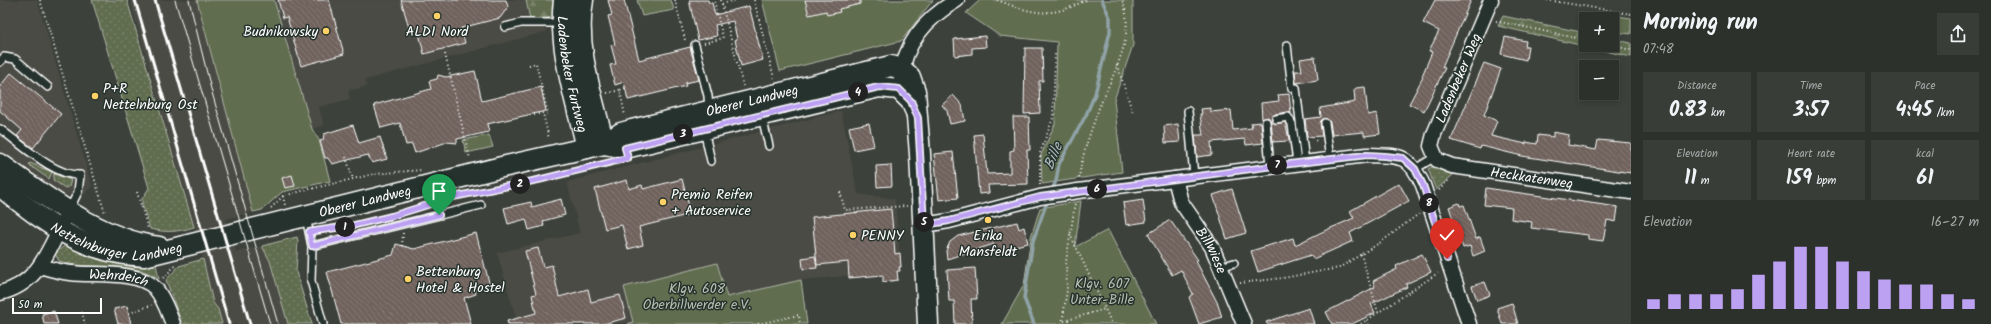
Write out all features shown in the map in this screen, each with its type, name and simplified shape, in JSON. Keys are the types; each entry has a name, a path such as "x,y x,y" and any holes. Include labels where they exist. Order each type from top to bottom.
{"main road":[{"name":"Ladenbeker Furtweg","path":"564,0 563,23 566,57 596,146"},
{"name":"Ladenbeker Furtweg","path":"583,0 581,12 583,55 596,146"},
{"name":"Oberer Landweg","path":"176,255 307,224 496,168 596,146 625,148 706,120 796,98 883,68 891,66 902,69"},
{"path":"902,69 912,81 915,91 918,118 928,324"},
{"name":"Oberer Landweg","path":"706,120 762,115 796,98 879,87 899,89"},
{"path":"899,89 911,101 918,118"},
{"name":"Nettelnburger Landweg","path":"0,164 68,212 111,234 176,255"},
{"name":"Nettelnburger Landweg","path":"0,186 29,210 59,230 99,250 126,255 176,255"}],"street":[{"path":"899,89 902,69 911,44 924,26 936,14 957,0"},
{"name":"Ladenbeker Weg","path":"1435,158 1431,146 1434,134 1491,0"},
{"path":"924,225 949,221 1040,197 1071,192 1367,155 1398,157 1408,162 1415,169 1423,185 1469,324"},
{"name":"Heckkatenweg","path":"1435,158 1443,164 1466,168 1631,192"},
{"name":"Billwiese","path":"1175,179 1180,202 1212,247 1244,324"},
{"path":"0,293 13,289 26,282 40,266 68,212"},
{"name":"Wehrdeich","path":"40,266 71,273 123,275 143,280 154,287 163,299 173,324"}],"lane":[{"path":"505,27 521,23 563,23"},
{"path":"695,45 708,96 706,120 711,161"},
{"path":"1287,45 1292,88 1296,88 1301,163"},
{"path":"0,62 4,57 15,59 48,86"},
{"path":"1188,111 1194,176"},
{"path":"762,115 769,146"},
{"path":"1276,119 1288,117 1292,124 1301,163"},
{"path":"1266,122 1270,166"},
{"path":"1325,123 1330,159"},
{"path":"0,129 54,168 75,176 80,175 78,192 68,212"},
{"path":"1415,169 1435,158"},
{"path":"312,246 481,205"},
{"path":"307,224 312,246 311,281 323,324"},
{"path":"1220,267 1234,263"}],"path":[{"path":"40,0 106,214"},
{"path":"675,0 685,40 695,45 724,38 714,0"},
{"path":"721,0 743,87"},
{"path":"722,4 736,0"},
{"path":"754,0 775,79"},
{"path":"997,0 1034,12 1050,13 1070,9 1086,0"},
{"path":"1062,324 1064,321 1067,290 1066,262 1070,232 1071,192 1084,150 1124,45 1126,14 1122,0"},
{"path":"1547,0 1631,14"},
{"path":"1483,18 1579,39"},
{"path":"1619,47 1631,50"},
{"path":"1040,197 1040,153 1054,118 1055,53"},
{"path":"445,54 470,159"},
{"path":"529,65 536,62 548,114 544,115"},
{"path":"1117,64 1133,113"},
{"path":"602,94 625,88"},
{"path":"620,90 626,116"},
{"path":"534,115 543,113 544,115"},
{"path":"544,115 549,139"},
{"path":"346,157 353,179"},
{"path":"453,197 538,180 615,162"},
{"path":"1227,285 1283,278 1339,268 1430,207 1440,190 1447,182 1466,168"},
{"path":"282,196 392,171 423,170"},
{"path":"137,192 149,232"},
{"path":"840,192 845,210 908,206"},
{"path":"392,216 445,199"},
{"path":"307,224 355,225"},
{"path":"1070,232 1112,324"},
{"path":"1361,254 1378,312"},
{"path":"154,287 176,255"},
{"path":"1361,324 1439,272 1450,267"},
{"path":"129,313 146,309 163,299"},
{"path":"1064,321 1105,308"},
{"path":"82,312 85,324"},
{"path":"758,324 799,315 800,324"},
{"path":"1367,320 1369,324"}],"shaded area":[{"path":"0,0 37,0 92,186 83,196 57,194 0,155"},
{"path":"130,0 197,0 253,212 226,219 236,252 262,246 270,261 288,324 222,324 218,309 213,303 207,284 207,273"},
{"path":"274,0 526,0 530,19 548,31 365,80 367,86 348,91 350,99 319,107 324,125 312,129"},
{"path":"841,111 858,194 895,199 901,271 801,280 727,297 717,263 624,287 633,323 518,324 497,253 580,233 567,182"}],"green space":[{"path":"92,0 127,0 194,227 172,231 150,229 142,204 142,199 149,188"},
{"path":"197,0 274,0 312,129 319,140 330,181 282,192 262,210 253,212"},
{"path":"526,0 558,0 556,17 530,19"},
{"path":"637,0 671,0 674,10 642,16"},
{"path":"762,0 933,0 901,41 780,71"},
{"path":"980,0 1133,0 1133,45 1114,100 1122,172 1042,184 1041,155 1055,124 1057,42 1000,36 966,13"},
{"path":"1503,16 1579,32 1579,45 1498,26"},
{"path":"1619,16 1631,18 1631,34 1619,32"},
{"path":"1619,40 1631,43 1631,57 1610,52 1619,52"},
{"path":"489,135 493,147 466,153 463,140"},
{"path":"30,163 52,172 49,179 29,165"},
{"path":"1434,166 1454,172 1454,174 1436,190 1428,169"},
{"path":"54,174 71,180 69,187 65,188 53,180"},
{"name":"Klgv. 607 Unter-Bille","path":"1081,201 1075,247 1108,230 1156,324 1002,324 1024,285 1031,237 1040,208"},
{"path":"297,237 296,272 312,324 288,324 270,261 262,246"},
{"path":"64,246 108,260 156,264 159,279 136,269 123,267 83,266 59,261 55,254"},
{"path":"203,259 213,303 218,309 222,324 182,324 166,280 179,266"},
{"name":"Klgv. 608 Oberbillwerder e.V.","path":"717,263 727,297 801,280 807,324 628,324 633,322 624,287"}],"building":[{"path":"278,0 329,0 344,54 301,66 287,17 283,18"},
{"name":"ALDI Nord","path":"401,0 506,0 508,7 500,18 461,28 465,43 424,54 418,29 410,31"},
{"path":"608,0 624,0 639,60 690,47 699,80 685,83 686,86 628,100 624,82 615,85 610,65 616,64 611,45 615,44 608,16 612,15"},
{"path":"689,0 708,0 709,3 712,3 715,15 749,6 763,60 741,66 735,40 737,39 733,21 715,25 717,36 698,40"},
{"path":"805,0 860,0 860,4 839,9 840,12 827,15 826,11 809,15"},
{"path":"1435,0 1471,0 1442,67 1445,68 1424,111 1409,104 1423,77 1422,76 1432,52 1429,51 1439,31 1423,23"},
{"path":"985,36 986,47 972,48 972,54 955,56 954,39"},
{"path":"1505,37 1526,41 1525,46 1528,46 1526,60 1501,54"},
{"path":"1025,48 1042,48 1043,81 1039,81 1040,113 1024,114"},
{"path":"1315,57 1318,80 1296,83 1295,71 1302,71 1300,59"},
{"path":"1484,63 1501,69 1484,115 1497,121 1491,136 1526,144 1526,142 1537,144 1538,135 1553,137 1553,132 1569,135 1568,145 1596,150 1598,140 1631,143 1631,173 1522,156 1481,146 1480,149 1451,140"},
{"path":"475,71 482,101 541,87 546,111 487,124 489,132 457,139 457,143 447,142 415,153 412,144 406,145 400,123 381,128 374,105 431,89 429,81 437,79 438,75 446,77"},
{"path":"11,73 61,114 33,148 17,136 22,130 0,111 0,86"},
{"path":"1365,87 1368,115 1377,113 1380,134 1364,136 1364,132 1332,135 1330,122 1325,118 1320,122 1322,136 1307,137 1305,119 1321,117 1320,108 1355,102 1354,90 1356,88"},
{"path":"1289,94 1291,113 1287,112 1275,114 1271,119 1275,124 1285,122 1289,139 1288,141 1273,142 1271,121 1268,117 1262,119 1261,103 1279,101 1278,95"},
{"path":"953,95 962,105 965,121 950,124 947,111 942,105"},
{"path":"1211,108 1211,112 1231,110 1233,130 1252,128 1251,123 1261,122 1263,143 1246,145 1245,139 1211,142 1212,155 1197,157 1195,135 1203,135 1200,114 1202,114 1201,109"},
{"path":"1013,117 1029,117 1030,150 1027,150 1028,184 988,185 989,193 979,194 974,135 983,134 987,174 1010,173 1010,151 1014,150"},
{"path":"869,123 874,146 854,150 849,127"},
{"path":"1178,124 1180,142 1165,143 1164,126"},
{"path":"353,125 359,143 380,137 387,159 372,163 368,155 332,164 328,158 325,158 320,141 323,140 324,134"},
{"path":"953,152 958,198 939,200 934,154"},
{"path":"891,165 892,186 877,187 876,166"},
{"path":"292,175 295,186 285,188 282,178"},
{"path":"682,179 691,214 639,227 643,245 628,249 622,225 605,229 595,189 627,180 629,189 642,185 643,189"},
{"path":"1399,183 1409,201 1350,233 1353,241 1313,259 1311,255 1258,272 1251,251 1293,238 1295,245 1354,218 1350,211"},
{"path":"1486,188 1618,207 1616,222 1607,220 1603,241 1588,239 1588,235 1531,228 1532,222 1511,219 1512,208 1484,205"},
{"path":"1232,189 1246,233 1227,239 1213,195"},
{"path":"561,199 565,215 543,221 544,226 529,230 526,219 508,224 504,208 531,202 532,207"},
{"path":"1143,200 1146,222 1126,225 1123,203"},
{"path":"1459,203 1460,206 1464,205 1476,239 1480,237 1485,251 1473,256 1470,246 1463,248 1449,207"},
{"name":"PENNY","path":"891,209 895,254 900,253 901,267 899,267 900,271 897,271 898,280 883,282 883,275 849,278 848,262 817,265 812,217"},
{"path":"1170,220 1198,260 1196,261 1217,302 1222,317 1199,324 1189,297 1193,294 1181,270 1172,275 1148,234"},
{"path":"1017,222 1019,229 1024,227 1028,243 995,251 994,244 947,259 946,251 950,242 958,236"},
{"name":"Bettenburg Hotel & Hostel","path":"476,233 490,286 475,290 476,294 464,298 471,324 341,324 327,272 393,255 396,244 414,249"},
{"path":"538,248 543,267 552,265 559,297 588,289 591,302 620,295 626,318 603,324 508,324 507,321 536,313 532,295 536,294 525,251"},
{"path":"1422,254 1431,272 1406,284 1407,287 1371,304 1375,313 1352,324 1332,324 1326,312 1375,287 1373,281 1397,269 1396,266"},
{"path":"815,256 817,268 803,269 802,258"},
{"path":"975,268 977,299 971,299 972,324 955,324 954,301 949,301 947,270"},
{"path":"1485,282 1490,295 1477,300 1472,286"},
{"path":"1512,303 1518,324 1502,324 1497,308"},
{"path":"127,306 131,324 118,324 114,309"},
{"path":"1309,308 1314,324 1267,324 1266,322"},
{"path":"54,311 58,324 44,324 42,314"}],"waterway":[{"name":"Bille","path":"1051,192 1056,181 1059,164 1086,115 1095,94 1110,32 1110,18 1102,0"},
{"name":"Bille","path":"1034,324 1024,298 1033,241 1048,199"}],"tram line":[{"path":"175,0 270,324"},
{"path":"189,0 211,89 278,324"}],"railway":[{"path":"135,0 229,324"},
{"path":"155,0 250,324"}],"place":[{"name":"ALDI Nord","path":"437,16"},
{"name":"Budnikowsky","path":"326,31"},
{"name":"P+R Nettelnburg Ost","path":"95,96"},
{"name":"Premio Reifen + Autoservice","path":"663,202"},
{"name":"Erika Mansfeldt","path":"988,220"},
{"name":"PENNY","path":"853,235"},
{"name":"Bettenburg Hotel & Hostel","path":"408,279"}],"route":[{"path":"439,215 312,246 309,232 342,228 392,216 453,197 579,171 628,158 625,148 879,87 899,89 906,95 915,108 918,118 924,225 949,221 1040,197 1281,165 1367,155 1385,156 1403,158 1412,164 1423,185 1447,259"}]}
